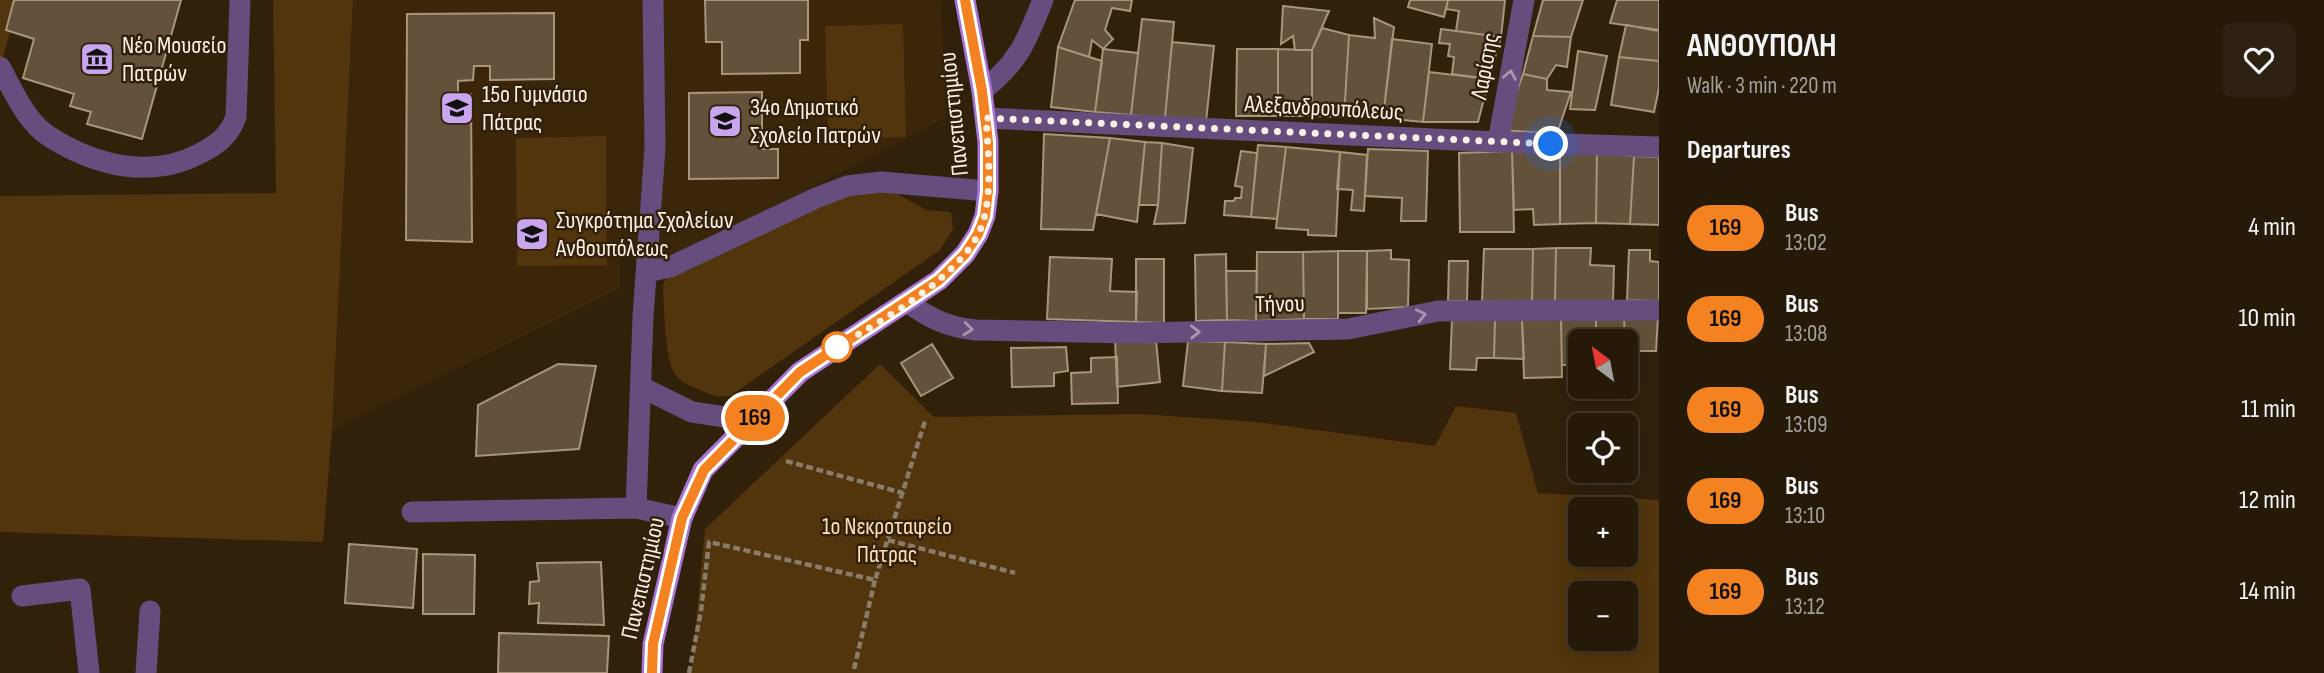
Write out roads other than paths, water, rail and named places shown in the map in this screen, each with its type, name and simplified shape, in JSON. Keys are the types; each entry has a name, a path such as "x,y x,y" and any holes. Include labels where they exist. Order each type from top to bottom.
{"main road":[{"name":"Πανεπιστημίου","path":"652,673 653,644 682,518 704,470 800,372 939,280 970,248 982,226 988,191 986,118 965,0"}],"street":[{"path":"1,68 23,109 50,137 122,167 161,167 188,160 222,140 236,117 240,0"},
{"path":"636,508 655,148 653,0"},
{"path":"982,91 1010,67 1032,28 1043,0"},
{"name":"Λαρίσης","path":"1497,142 1524,0"},
{"name":"Αλεξανδρουπόλεως","path":"986,118 1659,147"},
{"path":"647,272 670,267 847,186 881,181 988,191"},
{"name":"Τήνου","path":"906,302 939,323 964,329 1131,332 1348,329 1438,311 1659,310"},
{"path":"641,387 692,412 752,421"},
{"path":"412,512 636,508 682,518"},
{"path":"22,596 80,589 89,673"},
{"path":"146,673 150,611"}],"place":[{"name":"Νέο Μουσείο Πατρών","path":"97,59"},
{"name":"15ο Γυμνάσιο Πάτρας","path":"457,108"},
{"name":"34ο Δημοτικό Σχολείο Πατρών","path":"725,121"},
{"name":"Συγκρότημα Σχολείων Ανθουπόλεως","path":"532,234"}],"park label":[{"name":"1o Νεκροταφείο Πάτρας","path":"887,540"}]}
